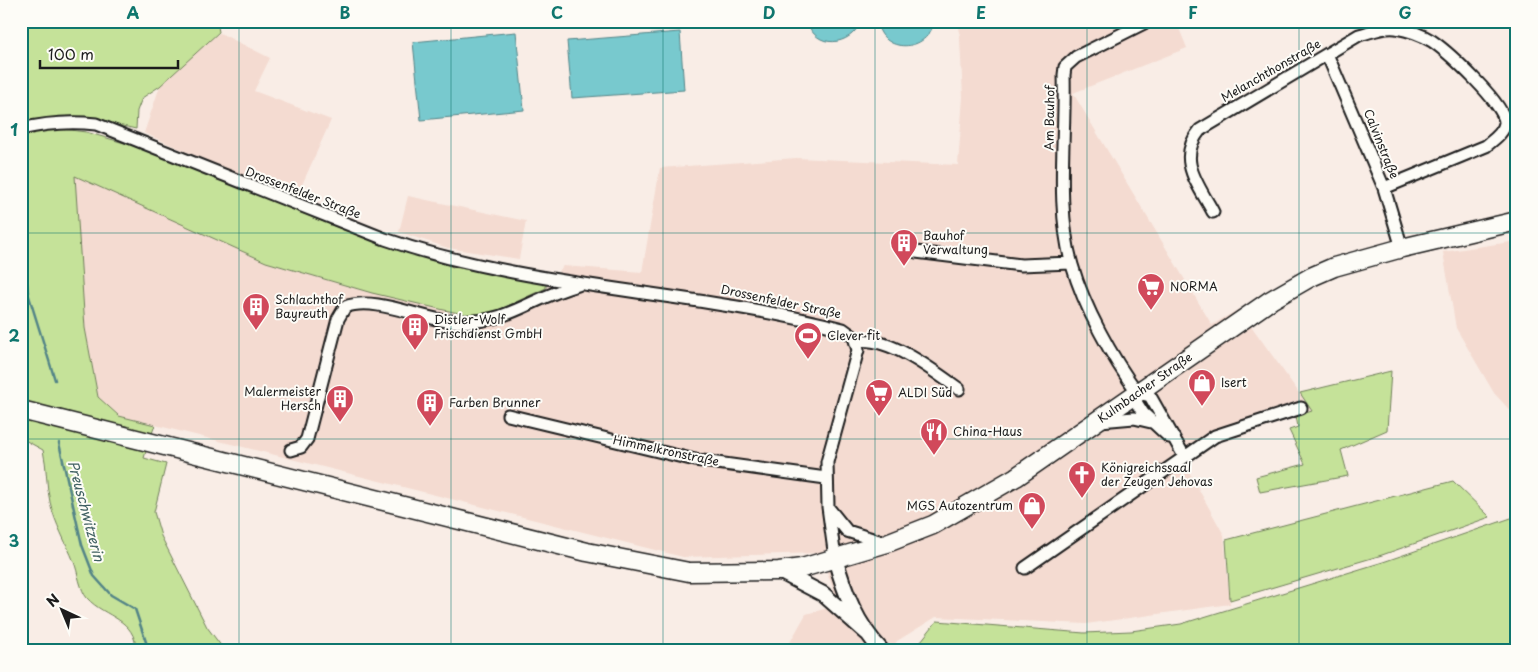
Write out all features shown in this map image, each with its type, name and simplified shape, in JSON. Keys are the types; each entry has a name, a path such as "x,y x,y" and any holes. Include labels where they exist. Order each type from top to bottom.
{"main road":[{"name":"Kulmbacher Straße","path":"21,410 587,552 654,566 712,572 779,571 802,568 887,543 933,525 976,502 1096,422 1272,300 1304,281 1334,267 1402,248 1517,221"}],"street":[{"name":"Am Bauhof","path":"1138,392 1126,377 1103,336 1072,264 1065,214 1063,157 1065,67 1076,57 1148,21"},
{"name":"Melanchthonstraße","path":"1213,212 1189,161 1190,146 1196,135 1206,125 1359,35 1383,28 1404,30 1432,42 1490,96 1503,114 1505,122 1497,138 1486,146 1384,188"},
{"name":"Calvinstraße","path":"1327,54 1384,188 1402,248"},
{"name":"Drossenfelder Straße","path":"21,129 35,125 77,122 96,124 230,180 421,252 501,271 739,306 843,329 851,333 857,341 866,340 894,349 923,364 959,389"},
{"path":"916,252 1021,266 1072,264"},
{"name":"Drossenfelder Straße","path":"291,450 301,447 308,438 338,319 346,307 362,302 444,320 484,322 503,317 557,292 580,284"},
{"path":"857,341 858,350 828,462 826,478 835,558 847,599 867,633"},
{"path":"1176,443 1152,423 1138,407 1136,402 1138,392 1150,396 1184,456"},
{"path":"1025,568 1184,456 1226,431 1301,408"},
{"name":"Himmelkronstraße","path":"508,415 695,460 826,478"},
{"path":"1096,422 1134,418 1152,423"},
{"path":"828,507 847,531 865,538 887,543"},
{"path":"779,571 823,594 867,633 882,651"}],"shaded area":[{"path":"959,21 1176,21 1187,48 1073,93 1212,325 1239,309 1312,411 1218,440 1184,463 1224,535 1230,604 1086,624 936,617 897,641 891,651 785,651 806,614 839,605 820,553 683,557 119,416 98,397 85,328 74,175 266,262 372,293 546,288 563,266 642,272 660,168 796,158 958,165 963,97"},
{"path":"220,33 270,58 254,91 331,120 297,196 237,174 144,133 160,86 210,39"},
{"path":"408,196 526,221 519,259 448,248 399,232"},
{"path":"1517,241 1517,418 1494,393 1456,328 1443,252"}],"green space":[{"path":"21,21 217,21 219,32 160,86 142,98 137,111 136,129 66,117 21,123"},
{"path":"54,128 86,132 138,147 349,232 453,267 546,282 546,288 490,314 464,314 372,293 266,262 75,176 85,328 98,397 119,416 155,425 151,436 21,404 21,134"},
{"path":"1391,371 1387,430 1341,450 1348,476 1260,492 1256,477 1305,464 1289,430 1298,427 1296,416 1312,411 1300,393"},
{"path":"21,416 147,448 144,458 166,464 154,512 161,536 207,627 225,651 136,651 135,640 125,625 94,605 87,598 52,510 43,450 21,438"},
{"path":"1453,481 1490,517 1382,555 1230,600 1226,540"},
{"path":"1517,516 1517,651 939,651 921,641 937,621 1084,633 1131,631 1181,624 1383,562"}],"water":[{"path":"807,21 861,21 856,30 849,36 833,42 817,37"},
{"path":"877,21 934,21 930,32 924,39 915,44 905,46 887,40 880,32"},
{"path":"516,32 524,110 421,120 413,42"},
{"path":"680,32 684,90 572,98 567,41"}],"waterway":[{"name":"Preuschwitzerin","path":"21,231 28,293 55,380"},
{"name":"Preuschwitzerin","path":"59,443 82,545 94,576 111,595 135,609 149,651"}],"place":[{"name":"Bauhof Verwaltung","path":"904,267"},
{"name":"NORMA","path":"1151,311"},
{"name":"Schlachthof Bayreuth","path":"256,331"},
{"name":"Distler-Wolf Frischdienst GmbH","path":"415,351"},
{"name":"Clever fit","path":"808,360"},
{"name":"Isert","path":"1202,407"},
{"name":"ALDI Süd","path":"879,417"},
{"name":"Malermeister Hersch","path":"340,423"},
{"name":"Farben Brunner","path":"430,427"},
{"name":"China-Haus","path":"934,456"},
{"name":"Königreichssaal der Zeugen Jehovas","path":"1082,499"},
{"name":"MGS Autozentrum","path":"1032,530"}]}
